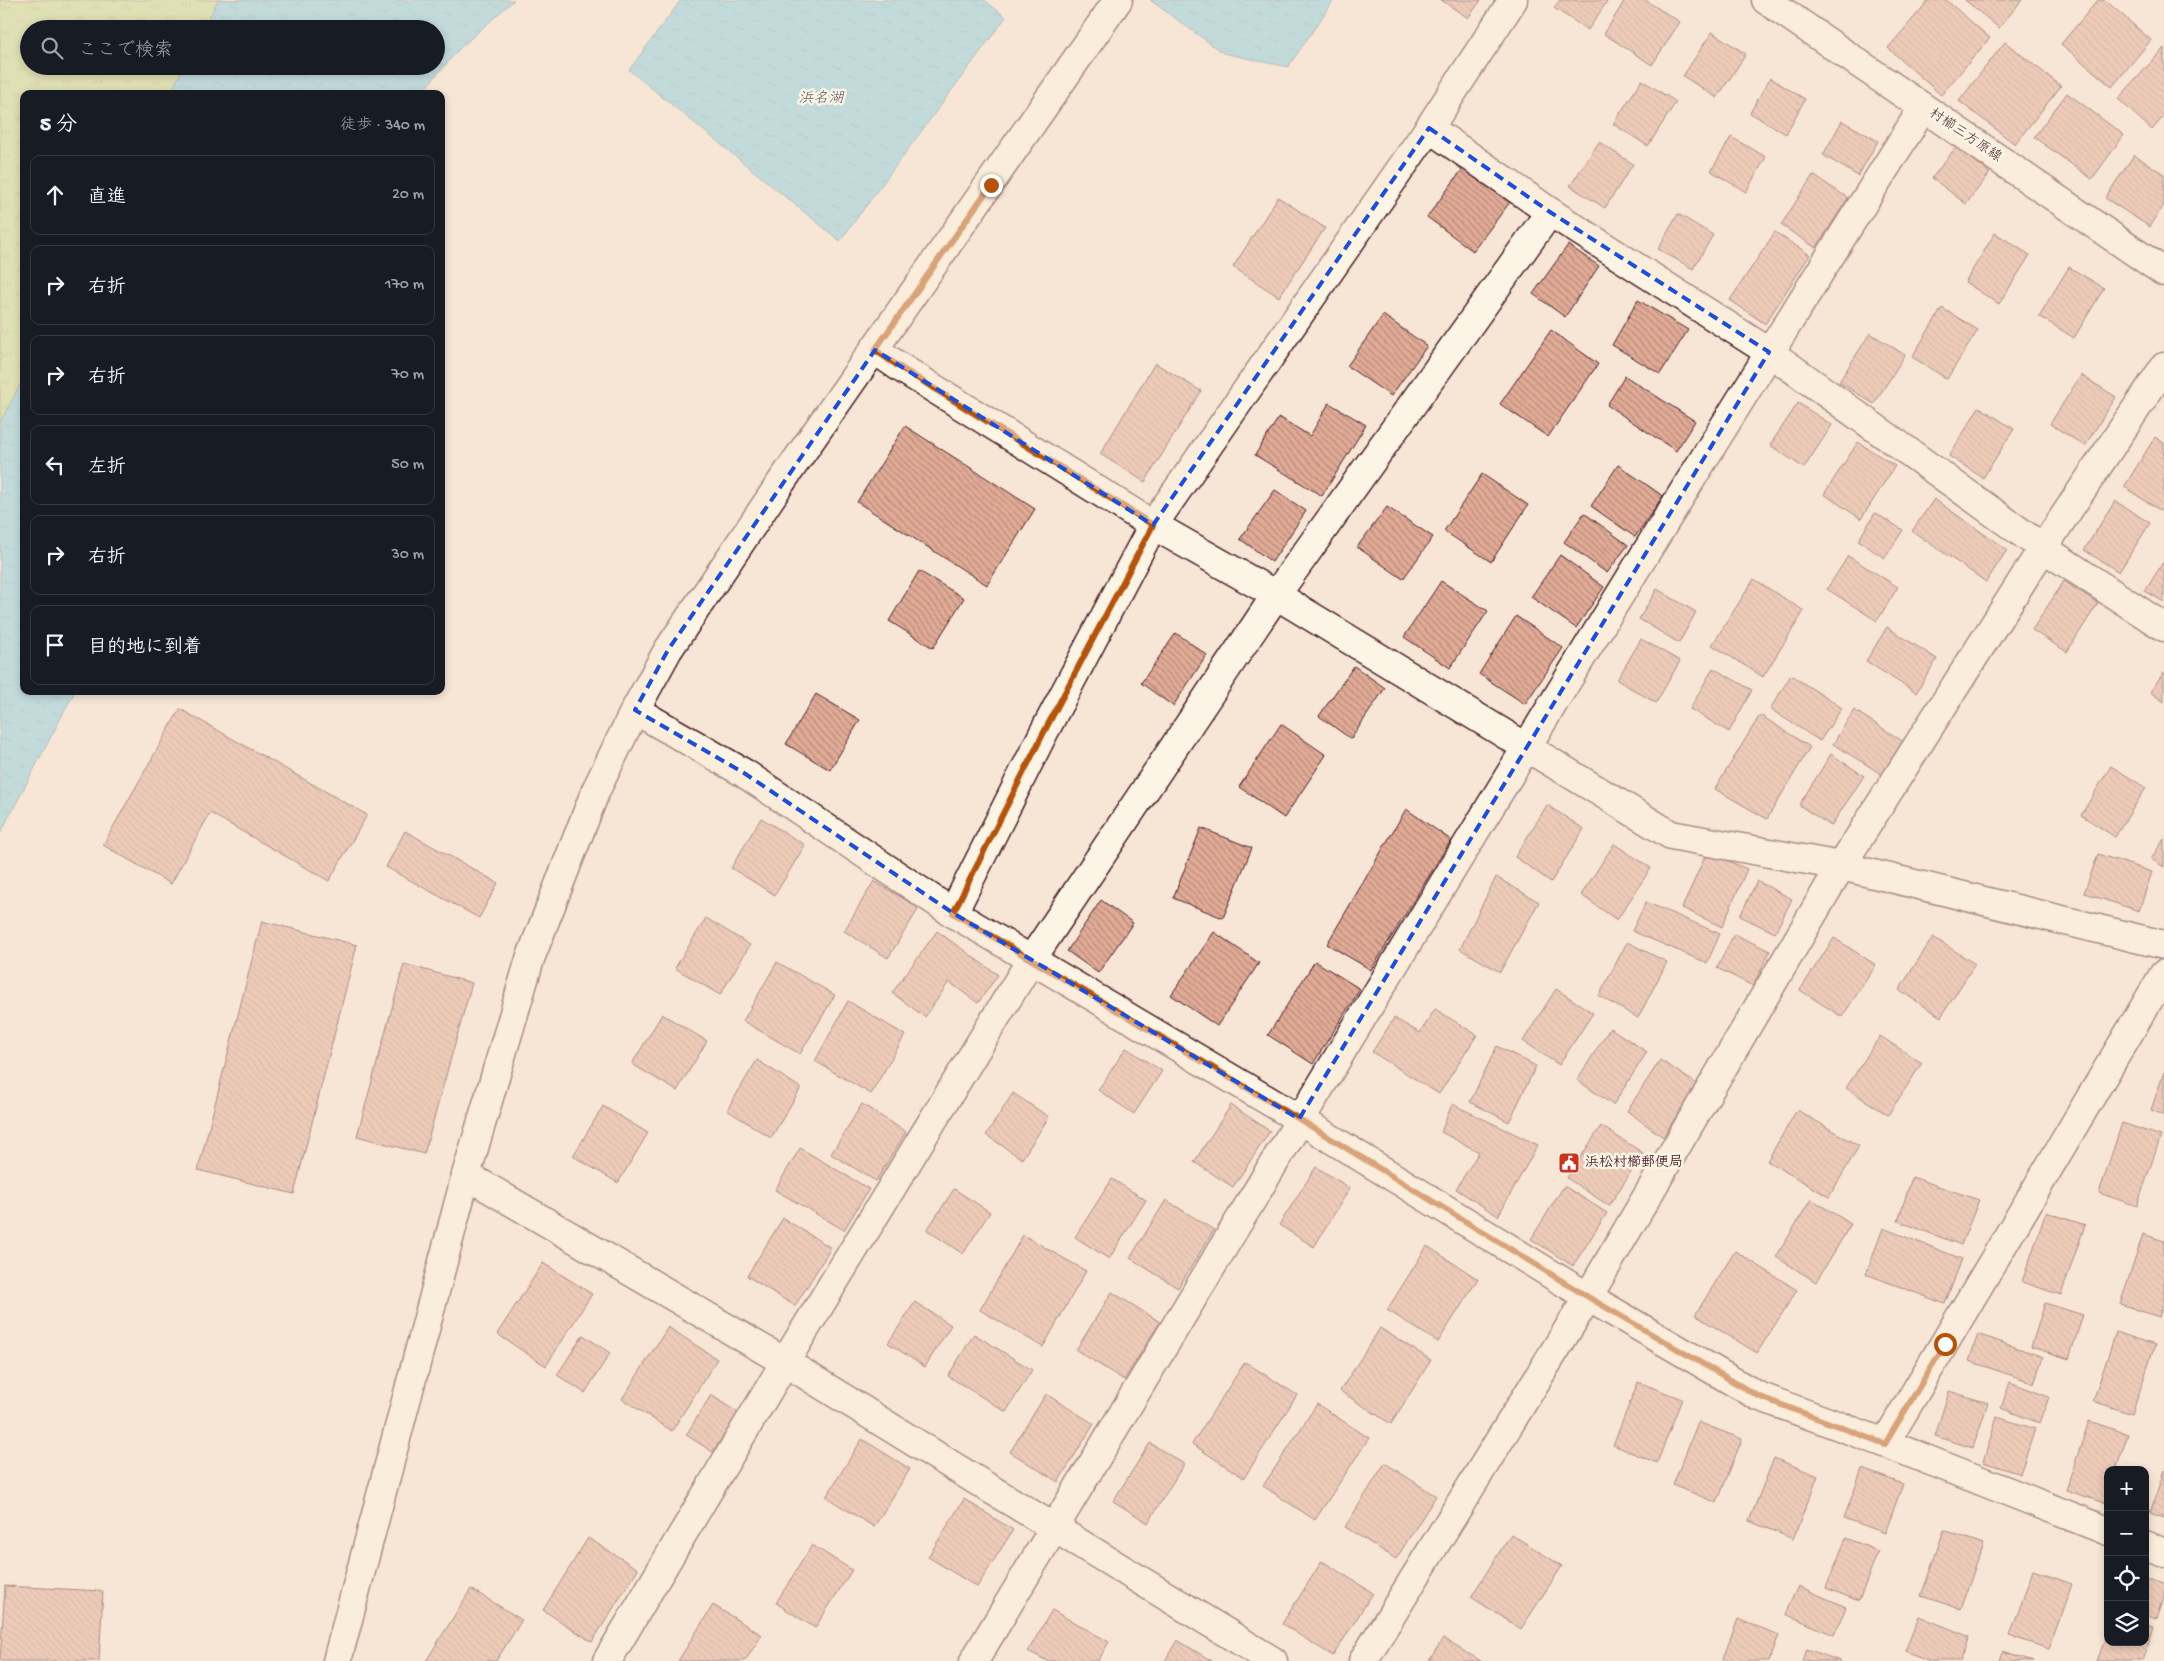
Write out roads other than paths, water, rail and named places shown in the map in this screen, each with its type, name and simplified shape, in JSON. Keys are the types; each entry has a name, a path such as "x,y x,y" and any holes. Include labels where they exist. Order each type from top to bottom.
{"street":[{"path":"337,1661 466,1175 530,959 596,790 635,710 668,650 782,481 1118,0"},
{"path":"953,913 1043,734 1153,525 1429,128 1513,0"},
{"name":"村櫛三方原線","path":"1766,0 2164,272"},
{"path":"974,1661 1299,1119 1769,352 1923,108"},
{"path":"1429,128 1550,212 1769,352 2043,548 2164,627"},
{"path":"607,1661 785,1362 1031,960 1276,595 1550,212"},
{"path":"875,350 1153,525 1276,595 1671,835 1841,866 2164,945"},
{"path":"1363,1661 1588,1297 1841,866 2043,548 2164,368"},
{"path":"635,710 744,773 953,913 1299,1119 1588,1297 1758,1396 2104,1529"},
{"path":"1885,1444 2164,974"},
{"path":"466,1175 785,1362 1273,1661"},
{"path":"2149,1547 2164,1553"}],"water":[{"path":"218,0 514,0 460,48 445,65 445,20 208,20"},
{"name":"浜名湖","path":"681,0 984,0 1006,17 840,241 629,70"},
{"path":"1150,0 1334,0 1288,67 1223,53"},
{"path":"180,75 437,75 423,90 172,90"},
{"path":"20,385 20,695 73,695 0,834 0,423"}],"place":[{"name":"浜松村櫛郵便局","path":"1569,1163"}]}
